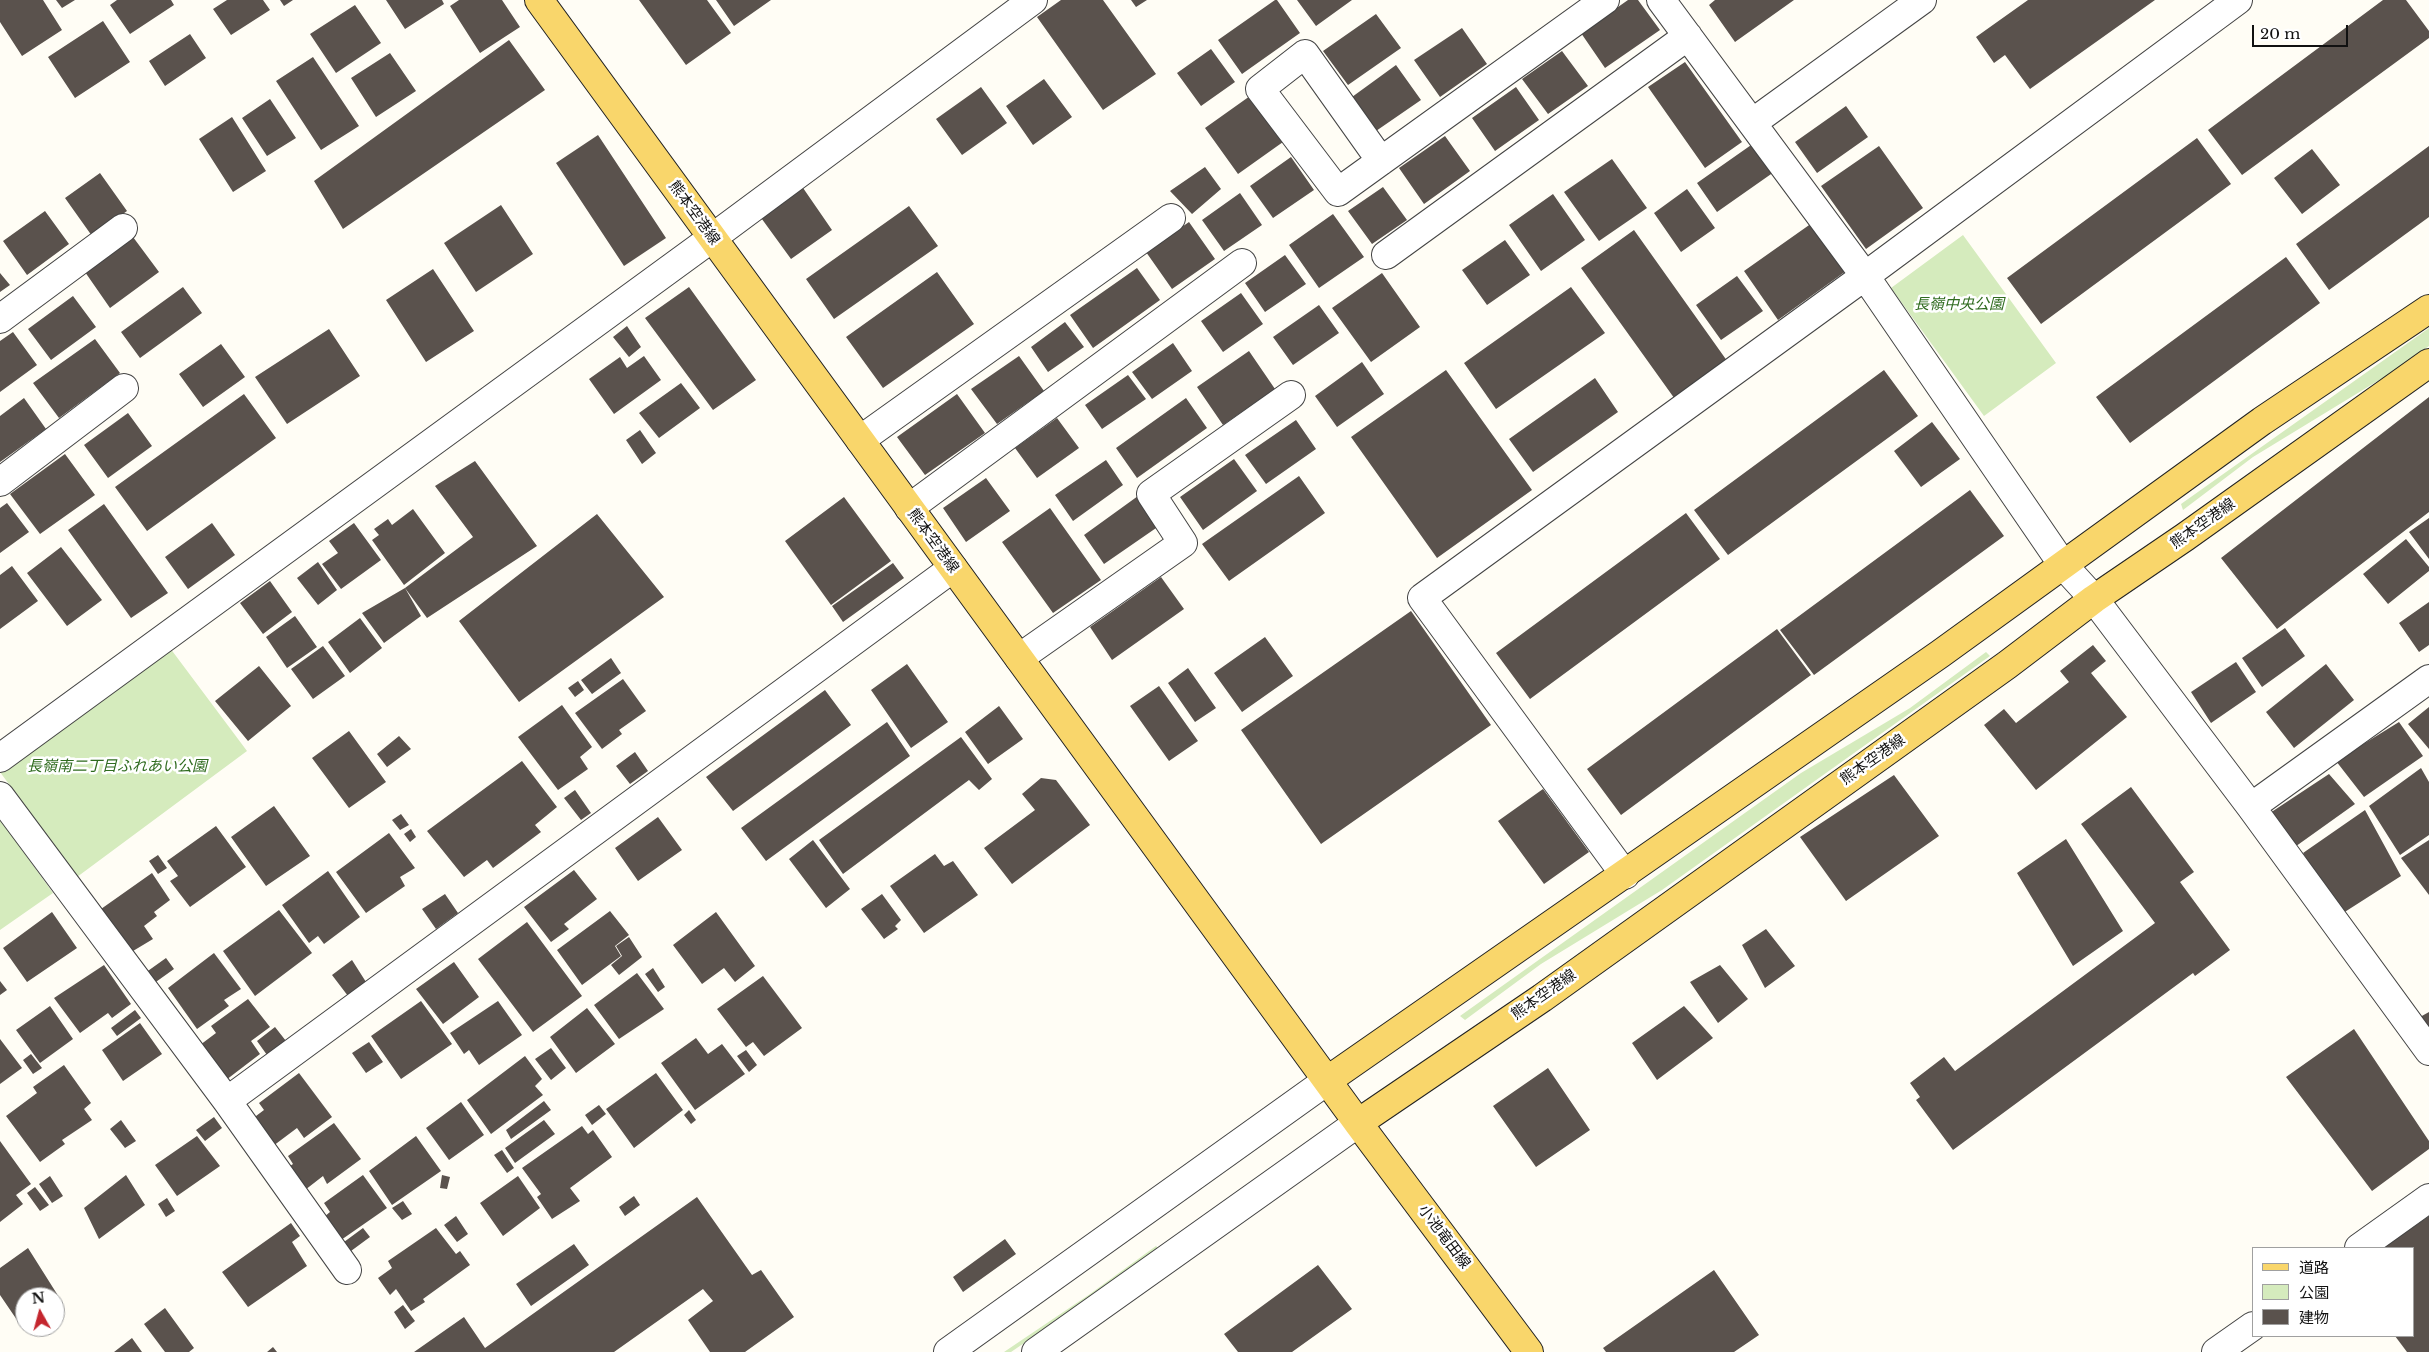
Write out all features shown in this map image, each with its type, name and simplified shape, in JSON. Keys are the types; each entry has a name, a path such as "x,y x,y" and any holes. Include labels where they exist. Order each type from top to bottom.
{"main road":[{"name":"熊本空港線","path":"539,0 1358,1123 1542,998 2007,665 2094,599 2185,537 2429,363"},
{"path":"1328,1080 1625,875 2063,565 2262,421 2429,309"},
{"name":"小池竜田線","path":"1358,1123 1529,1352"}],"street":[{"path":"0,758 712,238 1034,0"},
{"path":"1381,161 1305,54 1260,89 1338,192 1605,0"},
{"path":"1661,0 1865,276 2063,565 2094,599 2251,807 2429,1051"},
{"path":"1752,123 1922,0"},
{"path":"1625,875 1422,598 1865,276 2238,0"},
{"path":"1386,256 1688,36"},
{"path":"860,440 1172,218"},
{"path":"0,319 123,228"},
{"path":"909,508 1242,263"},
{"path":"0,482 124,388"},
{"path":"1019,658 1183,543 1151,494 1292,395"},
{"path":"228,1100 953,568"},
{"path":"2251,807 2429,679"},
{"path":"0,796 228,1100 347,1270"},
{"path":"948,1352 1328,1080"},
{"path":"1036,1352 1358,1123"},
{"path":"2360,1247 2429,1198"},
{"path":"2216,1352 2252,1327"}],"green space":[{"name":"長嶺中央公園","path":"1963,235 2056,363 1984,416 1891,288"},
{"path":"2429,328 2429,346 2389,374 2253,457 2183,510 2181,504"},
{"name":"長嶺南二丁目ふれあい公園","path":"170,648 247,751 77,877 0,772"},
{"path":"1986,652 1990,656 1662,890 1541,964 1465,1020 1460,1016 1801,773 1910,708"},
{"path":"0,819 53,893 0,930"},
{"path":"1156,1246 1159,1249 1092,1297 1011,1352 1004,1352 1090,1294"}],"building":[{"path":"0,0 43,0 62,30 22,56 0,22"},
{"path":"56,0 75,0 62,8"},
{"path":"117,0 171,0 174,5 130,34 110,5"},
{"path":"227,0 263,0 270,10 231,35 213,9"},
{"path":"280,0 293,0 284,6"},
{"path":"386,0 442,0 444,4 405,29"},
{"path":"459,0 502,0 520,27 480,53 450,6"},
{"path":"639,0 707,0 731,33 686,65"},
{"path":"716,0 771,0 734,26"},
{"path":"1061,0 1103,0 1156,74 1103,110 1037,17"},
{"path":"1131,0 1147,0 1136,7"},
{"path":"1277,0 1300,33 1242,74 1218,40"},
{"path":"1297,0 1352,0 1316,26"},
{"path":"1628,0 1638,0 1660,30 1605,68 1581,33"},
{"path":"1715,0 1794,0 1735,42 1709,5"},
{"path":"2028,0 2155,0 2030,89 2005,55 1994,63 1976,37"},
{"path":"2383,0 2406,0 2429,31 2429,38 2242,175 2208,130"},
{"path":"355,5 381,43 336,73 310,34"},
{"path":"1376,14 1401,48 1348,85 1323,51"},
{"path":"103,21 130,62 75,98 48,57"},
{"path":"1462,28 1487,64 1440,97 1414,60"},
{"path":"190,34 206,58 165,86 149,61"},
{"path":"509,40 545,90 343,229 314,181"},
{"path":"1211,49 1235,82 1201,106 1177,73"},
{"path":"1562,51 1588,86 1548,114 1522,79"},
{"path":"390,53 416,91 376,117 351,78"},
{"path":"313,57 359,126 321,150 276,81"},
{"path":"1685,62 1742,142 1705,168 1648,87"},
{"path":"1396,65 1421,100 1376,131 1352,97"},
{"path":"1044,79 1072,117 1033,145 1006,106"},
{"path":"981,87 1007,123 962,155 936,119"},
{"path":"1516,87 1539,120 1495,151 1472,118"},
{"path":"1250,96 1283,142 1238,174 1205,128"},
{"path":"270,99 296,138 267,156 242,118"},
{"path":"1846,106 1868,137 1817,173 1795,142"},
{"path":"232,117 266,171 233,192 199,139"},
{"path":"598,135 666,238 624,266 556,163"},
{"path":"1445,136 1470,171 1424,204 1399,168"},
{"path":"2197,138 2231,184 2041,324 2007,278"},
{"path":"1754,143 1774,172 1717,212 1697,183"},
{"path":"1879,146 1923,208 1866,249 1821,186"},
{"path":"2429,146 2429,217 2329,290 2296,244"},
{"path":"2312,149 2340,185 2302,214 2274,178"},
{"path":"1291,157 1314,190 1273,218 1250,186"},
{"path":"1612,159 1647,208 1599,241 1564,192"},
{"path":"1205,167 1221,189 1192,214 1170,191"},
{"path":"100,173 127,211 92,236 65,198"},
{"path":"801,185 832,230 791,259 759,215"},
{"path":"1383,187 1407,220 1372,244 1348,211"},
{"path":"1687,189 1715,228 1681,252 1654,213"},
{"path":"1240,193 1262,225 1224,251 1202,220"},
{"path":"1553,194 1585,240 1541,271 1509,225"},
{"path":"501,205 533,254 476,292 444,243"},
{"path":"909,206 938,246 834,319 806,279"},
{"path":"45,211 69,244 27,275 3,241"},
{"path":"1333,214 1364,257 1319,288 1289,245"},
{"path":"1189,222 1215,259 1172,289 1146,252"},
{"path":"1812,223 1846,271 1778,320 1744,271"},
{"path":"1634,230 1730,365 1677,402 1581,268"},
{"path":"133,237 159,272 110,308 85,272"},
{"path":"1505,240 1530,275 1487,305 1462,270"},
{"path":"1285,255 1306,284 1265,312 1245,283"},
{"path":"2286,257 2320,303 2130,443 2096,397"},
{"path":"1137,268 1160,300 1093,348 1070,315"},
{"path":"433,269 474,331 426,362 386,300"},
{"path":"937,272 974,324 883,388 846,337"},
{"path":"0,273 10,285 0,292"},
{"path":"1382,273 1420,327 1371,362 1332,308"},
{"path":"1737,276 1763,311 1721,340 1696,305"},
{"path":"183,287 202,313 140,358 121,332"},
{"path":"689,287 756,380 713,410 645,318"},
{"path":"1571,287 1605,333 1496,409 1464,363"},
{"path":"1241,293 1263,324 1223,352 1201,321"},
{"path":"73,296 96,327 51,360 28,329"},
{"path":"1319,305 1339,333 1293,365 1273,337"},
{"path":"1065,322 1084,347 1048,372 1031,347"},
{"path":"627,326 641,347 629,357 613,337"},
{"path":"329,329 360,376 287,424 255,377"},
{"path":"13,332 37,365 0,392 0,341"},
{"path":"95,339 120,373 59,418 33,383"},
{"path":"1173,343 1192,371 1152,399 1132,372"},
{"path":"221,344 245,377 203,407 179,374"},
{"path":"1249,351 1275,389 1223,425 1197,387"},
{"path":"644,356 661,380 614,414 589,379 620,357 627,368"},
{"path":"1019,356 1044,391 997,424 971,389"},
{"path":"1362,362 1384,394 1337,427 1315,396"},
{"path":"1446,370 1532,490 1437,558 1351,437"},
{"path":"1884,370 1918,416 1728,555 1694,510"},
{"path":"1128,375 1146,399 1102,429 1085,405"},
{"path":"1595,378 1618,412 1533,472 1509,439"},
{"path":"681,383 700,408 659,438 639,413"},
{"path":"244,394 276,438 147,531 115,487"},
{"path":"957,394 985,433 925,475 897,437"},
{"path":"2429,397 2429,512 2277,629 2221,558"},
{"path":"24,398 46,429 0,462 0,416"},
{"path":"1186,398 1207,428 1137,478 1116,448"},
{"path":"128,413 152,446 108,478 84,445"},
{"path":"1057,418 1079,448 1037,478 1015,448"},
{"path":"1296,420 1316,449 1266,484 1245,455"},
{"path":"1932,422 1960,459 1921,487 1894,451"},
{"path":"640,430 656,453 642,464 626,440"},
{"path":"65,454 95,495 40,534 10,494"},
{"path":"1234,459 1257,491 1203,530 1180,497"},
{"path":"1106,460 1123,485 1073,521 1055,495"},
{"path":"475,461 537,546 427,618 405,588 473,537 435,486"},
{"path":"1299,476 1325,513 1229,581 1202,544"},
{"path":"986,478 1010,511 966,542 943,508"},
{"path":"1970,490 2004,536 1814,675 1780,630"},
{"path":"1138,496 1159,526 1104,564 1084,535"},
{"path":"844,497 891,561 831,605 785,541"},
{"path":"7,503 29,532 0,553 0,508"},
{"path":"104,504 168,593 131,618 68,530"},
{"path":"1050,508 1101,580 1053,613 1002,542"},
{"path":"413,509 445,553 404,585 372,540 379,535 374,529 388,519 392,525"},
{"path":"1686,513 1720,559 1530,699 1496,653"},
{"path":"597,514 664,597 519,702 459,621"},
{"path":"2429,518 2429,559 2409,532"},
{"path":"212,523 235,555 188,589 165,557"},
{"path":"354,523 381,560 341,589 322,564 338,553 329,541"},
{"path":"2406,539 2429,567 2429,571 2388,604 2363,574"},
{"path":"61,547 102,600 67,626 27,573"},
{"path":"318,562 337,590 318,605 297,578"},
{"path":"893,563 904,578 843,622 832,606"},
{"path":"12,566 38,601 0,629 0,575"},
{"path":"1161,577 1184,609 1112,660 1090,627"},
{"path":"270,581 292,612 263,634 240,603"},
{"path":"405,588 421,616 384,643 362,613"},
{"path":"2429,602 2429,645 2419,652 2399,623"},
{"path":"1411,611 1491,725 1321,844 1241,730"},
{"path":"295,616 317,647 287,668 266,637"},
{"path":"360,618 382,648 350,673 328,642"},
{"path":"2285,628 2305,656 2262,687 2242,658"},
{"path":"1777,629 1811,675 1621,815 1587,769"},
{"path":"1265,637 1293,676 1242,712 1214,673"},
{"path":"2093,645 2106,661 2091,673 2127,717 2036,790 1984,725 2004,709 2016,723 2069,682 2060,671"},
{"path":"323,646 345,676 313,699 291,669"},
{"path":"611,658 621,673 592,694 581,680"},
{"path":"2236,662 2256,692 2211,723 2191,692"},
{"path":"907,664 948,722 911,748 871,690"},
{"path":"2326,664 2354,700 2294,748 2266,712"},
{"path":"259,666 291,706 248,741 215,701"},
{"path":"1188,668 1216,708 1195,722 1168,683"},
{"path":"623,679 646,711 619,730 622,734 602,749 575,713"},
{"path":"578,681 584,690 575,697 568,688"},
{"path":"1159,686 1198,741 1169,761 1130,706"},
{"path":"825,690 851,725 733,811 706,777"},
{"path":"562,705 592,747 580,757 588,769 558,790 518,737"},
{"path":"999,706 1023,739 988,764 965,732"},
{"path":"2429,707 2429,749 2408,724"},
{"path":"887,722 910,756 766,861 741,828"},
{"path":"2399,722 2423,756 2364,797 2336,761"},
{"path":"349,731 386,782 349,808 312,758"},
{"path":"399,736 411,749 387,767 377,754"},
{"path":"961,737 992,779 979,790 969,780 843,874 819,840"},
{"path":"635,752 648,771 630,784 616,766"},
{"path":"522,761 557,807 535,825 541,832 493,868 487,860 464,877 427,831"},
{"path":"2421,768 2429,782 2429,835 2400,855 2369,806"},
{"path":"2329,774 2355,804 2292,849 2270,813"},
{"path":"1894,775 1939,836 1846,901 1800,837"},
{"path":"1041,778 1056,780 1090,825 1012,884 984,848 1035,810 1022,794"},
{"path":"2131,787 2194,872 2180,882 2230,950 2195,976 2193,973 1953,1150 1916,1100 1920,1097 1910,1083 1944,1057 1955,1071 2155,923 2081,824"},
{"path":"1543,789 1589,852 1544,884 1498,821"},
{"path":"575,790 591,813 581,820 564,798"},
{"path":"274,806 310,856 266,886 231,837"},
{"path":"2365,810 2401,876 2340,915 2303,853"},
{"path":"401,814 409,825 400,830 392,820"},
{"path":"658,817 682,850 638,881 615,848"},
{"path":"216,826 246,867 190,907 170,881 178,876 167,861"},
{"path":"411,829 416,837 410,842 404,834"},
{"path":"389,833 415,868 400,877 405,886 366,913 336,872"},
{"path":"2066,839 2123,931 2073,966 2017,873"},
{"path":"813,840 850,889 826,908 789,859"},
{"path":"2429,840 2429,895 2401,858"},
{"path":"935,854 944,866 953,861 978,895 924,933 890,886"},
{"path":"158,855 167,868 158,874 149,861"},
{"path":"574,870 597,899 564,924 569,929 551,942 524,907"},
{"path":"328,871 360,917 324,944 318,936 309,943 282,905"},
{"path":"152,873 170,900 154,912 157,916 144,926 153,939 133,951 101,909"},
{"path":"445,894 458,913 436,929 422,909"},
{"path":"882,894 901,920 895,926 898,929 884,939 861,909"},
{"path":"279,910 312,953 255,996 223,951"},
{"path":"610,911 629,935 615,946 621,956 582,985 557,950"},
{"path":"52,912 77,948 27,982 3,948"},
{"path":"716,912 755,966 735,982 724,968 702,984 673,945"},
{"path":"527,922 582,996 533,1032 478,959"},
{"path":"1766,929 1795,966 1765,988 1742,945"},
{"path":"629,937 642,957 619,975 611,965 622,956 616,946"},
{"path":"214,953 241,989 224,1000 229,1006 197,1029 168,988"},
{"path":"166,958 174,969 153,984 145,973"},
{"path":"352,960 366,982 348,996 332,975"},
{"path":"454,962 479,997 443,1024 416,989"},
{"path":"104,965 131,1004 112,1018 108,1013 80,1033 54,998"},
{"path":"1720,965 1748,999 1718,1023 1690,982"},
{"path":"653,968 665,987 658,992 645,974"},
{"path":"637,973 664,1009 619,1039 594,1005"},
{"path":"763,976 802,1028 764,1056 753,1042 746,1047 717,1009"},
{"path":"0,981 7,990 0,995"},
{"path":"248,999 270,1027 251,1041 260,1054 226,1080 200,1045 216,1033 211,1026"},
{"path":"421,1001 452,1044 401,1079 371,1036"},
{"path":"498,1001 522,1035 479,1065 469,1050 464,1054 450,1033"},
{"path":"50,1006 73,1039 40,1063 16,1030"},
{"path":"1684,1006 1713,1038 1657,1080 1632,1043"},
{"path":"587,1008 615,1044 576,1073 550,1037"},
{"path":"135,1010 141,1018 117,1036 111,1028"},
{"path":"2429,1012 2429,1029 2420,1017"},
{"path":"140,1023 162,1054 123,1081 102,1050"},
{"path":"275,1027 286,1041 267,1055 257,1041"},
{"path":"2354,1029 2429,1141 2429,1149 2372,1191 2286,1077"},
{"path":"696,1038 708,1054 722,1044 745,1074 695,1110 661,1063"},
{"path":"0,1039 22,1068 0,1084"},
{"path":"369,1042 383,1062 366,1073 352,1053"},
{"path":"551,1048 566,1068 551,1080 535,1059"},
{"path":"746,1050 757,1065 749,1072 737,1056"},
{"path":"31,1054 42,1068 33,1074 23,1060"},
{"path":"525,1056 542,1079 535,1086 543,1095 491,1134 467,1100"},
{"path":"64,1065 91,1103 84,1109 92,1120 62,1140 65,1144 40,1162 6,1116 37,1093 33,1087"},
{"path":"1548,1068 1590,1130 1536,1167 1493,1106"},
{"path":"299,1073 332,1117 304,1138 297,1128 273,1146 252,1119 264,1110 259,1103"},
{"path":"656,1073 683,1110 634,1148 606,1109"},
{"path":"544,1101 551,1110 511,1139 506,1130"},
{"path":"461,1102 484,1135 449,1160 426,1128"},
{"path":"599,1105 606,1114 592,1125 585,1115"},
{"path":"689,1110 696,1120 691,1124 684,1115"},
{"path":"214,1117 222,1128 205,1141 196,1130"},
{"path":"121,1120 136,1141 125,1148 110,1129"},
{"path":"544,1120 555,1134 515,1163 505,1148"},
{"path":"334,1123 361,1159 327,1184 323,1176 305,1190 287,1168 293,1164 288,1156"},
{"path":"582,1126 588,1134 593,1130 612,1157 570,1188 580,1201 552,1219 537,1197 541,1194 522,1168"},
{"path":"197,1136 220,1166 177,1196 155,1165"},
{"path":"416,1136 441,1171 392,1205 369,1171"},
{"path":"0,1141 31,1184 16,1195 23,1204 0,1222"},
{"path":"502,1150 514,1168 507,1173 494,1155"},
{"path":"126,1175 145,1205 99,1239 84,1208"},
{"path":"363,1175 387,1208 341,1240 324,1217 330,1212 324,1203"},
{"path":"442,1175 450,1177 447,1189 440,1188"},
{"path":"50,1176 63,1196 52,1203 39,1184"},
{"path":"518,1176 540,1208 503,1236 480,1203"},
{"path":"35,1187 49,1205 40,1211 27,1193"},
{"path":"634,1196 640,1205 625,1216 619,1207"},
{"path":"697,1197 752,1275 761,1270 794,1317 745,1352 710,1352 688,1320 713,1301 703,1289 614,1352 414,1352 464,1317 485,1348"},
{"path":"167,1198 175,1211 166,1217 158,1204"},
{"path":"403,1201 412,1214 402,1220 392,1208"},
{"path":"456,1216 468,1234 457,1242 444,1225"},
{"path":"2429,1216 2429,1352 2407,1352 2396,1337 2414,1337 2414,1247 2384,1247"},
{"path":"291,1223 300,1236 292,1242 307,1266 248,1307 222,1272"},
{"path":"363,1228 370,1237 351,1251 344,1242"},
{"path":"436,1228 456,1254 460,1251 470,1265 423,1299 425,1302 411,1311 396,1289 390,1295 378,1278 392,1268 388,1261"},
{"path":"1005,1239 1016,1254 963,1292 953,1277"},
{"path":"574,1244 589,1265 531,1306 516,1284"},
{"path":"28,1248 53,1287 15,1287 15,1317 0,1295 0,1268"},
{"path":"1318,1265 1352,1309 1292,1352 1238,1352 1224,1334"},
{"path":"1714,1270 1759,1335 1734,1352 1606,1352 1603,1348"},
{"path":"403,1305 415,1321 405,1329 394,1312"},
{"path":"165,1308 194,1348 189,1352 165,1352 144,1324"},
{"path":"132,1338 142,1352 114,1352"},
{"path":"273,1347 277,1352 267,1352"}]}
